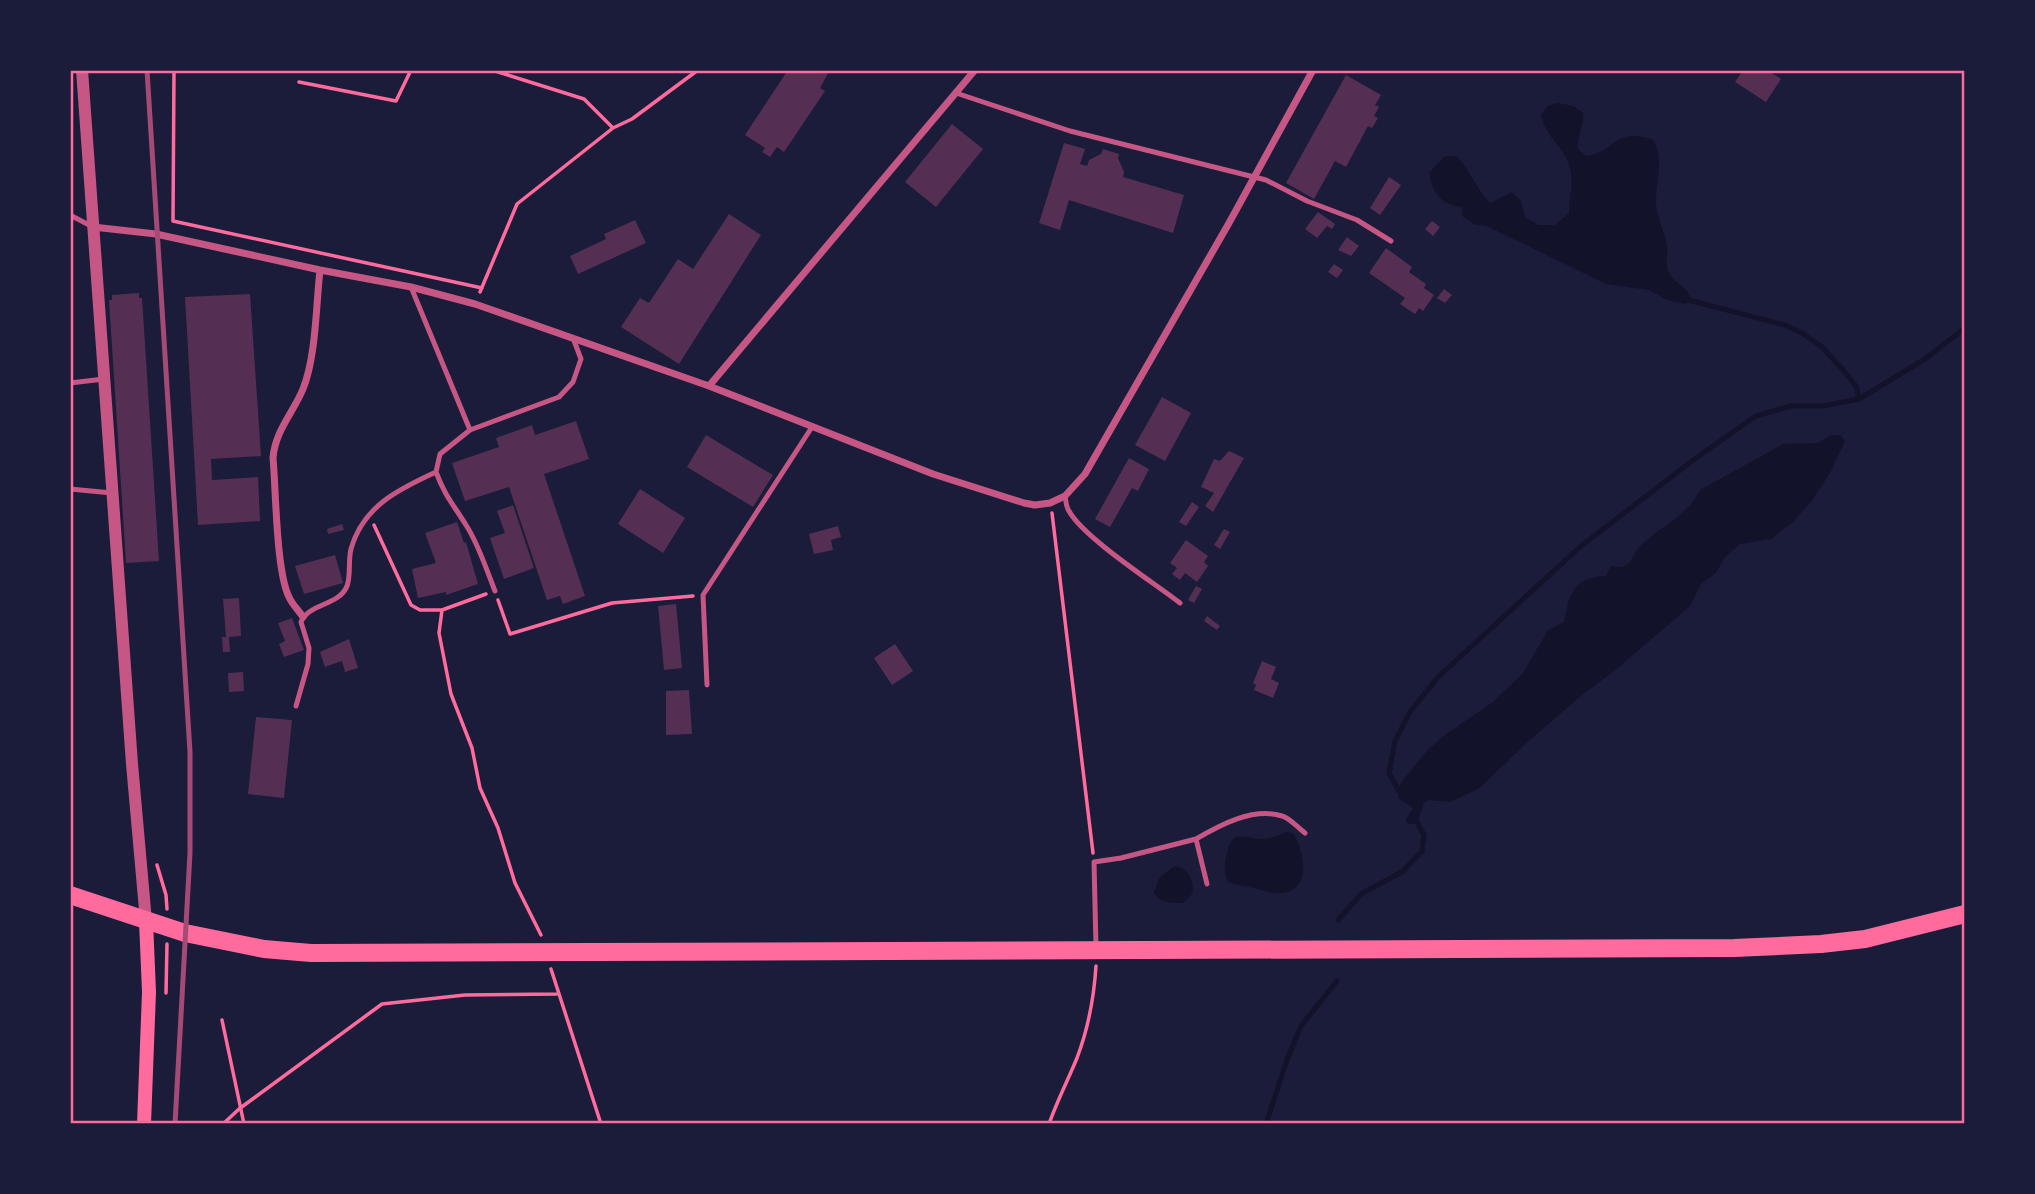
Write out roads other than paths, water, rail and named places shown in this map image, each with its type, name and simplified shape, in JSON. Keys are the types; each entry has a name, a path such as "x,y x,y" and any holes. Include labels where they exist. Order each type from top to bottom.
{"main road":[{"path":"70,895 176,931 232,943 311,953 1734,948 1865,939 1965,914"},
{"path":"144,1124 149,992 146,921"}],"street":[{"path":"82,70 146,921"},
{"path":"709,386 975,70"},
{"path":"93,228 173,238 411,287 475,304 709,386 988,493 1035,505 1050,503 1065,496 1086,474 1313,70"},
{"path":"303,617 290,599 285,586 273,458 278,435 303,389 309,366 320,270"}],"lane":[{"path":"956,93 1070,131 1266,180 1307,201 1357,220 1391,241"},
{"path":"70,215 93,228"},
{"path":"411,287 470,430"},
{"path":"495,592 472,535 445,496 436,472 440,454 470,430 559,397 573,382 582,359 573,338"},
{"path":"70,383 104,379"},
{"path":"707,685 704,596 812,427"},
{"path":"296,706 308,664 309,648 301,622 303,617 340,596 347,586 351,549 369,513 386,498 436,472"},
{"path":"70,489 113,493"},
{"path":"1065,496 1067,509 1073,518 1094,538 1180,603"},
{"path":"1096,950 1094,862 1196,839 1228,820 1266,814 1284,816 1305,833"},
{"path":"1196,839 1207,884"}],"waterway":[{"path":"1692,301 1785,325 1802,333 1822,347 1843,370 1856,386 1859,399"},
{"path":"1402,793 1389,773 1395,741 1410,712 1438,677 1581,546 1756,416 1791,406 1823,406 1859,399 1925,359 1965,328"},
{"path":"1338,920 1361,894 1402,872 1422,851 1424,835 1414,817"},
{"path":"1266,1124 1301,1026 1337,981"}],"railway":[{"path":"147,70 190,752 190,853 175,1124"}]}
